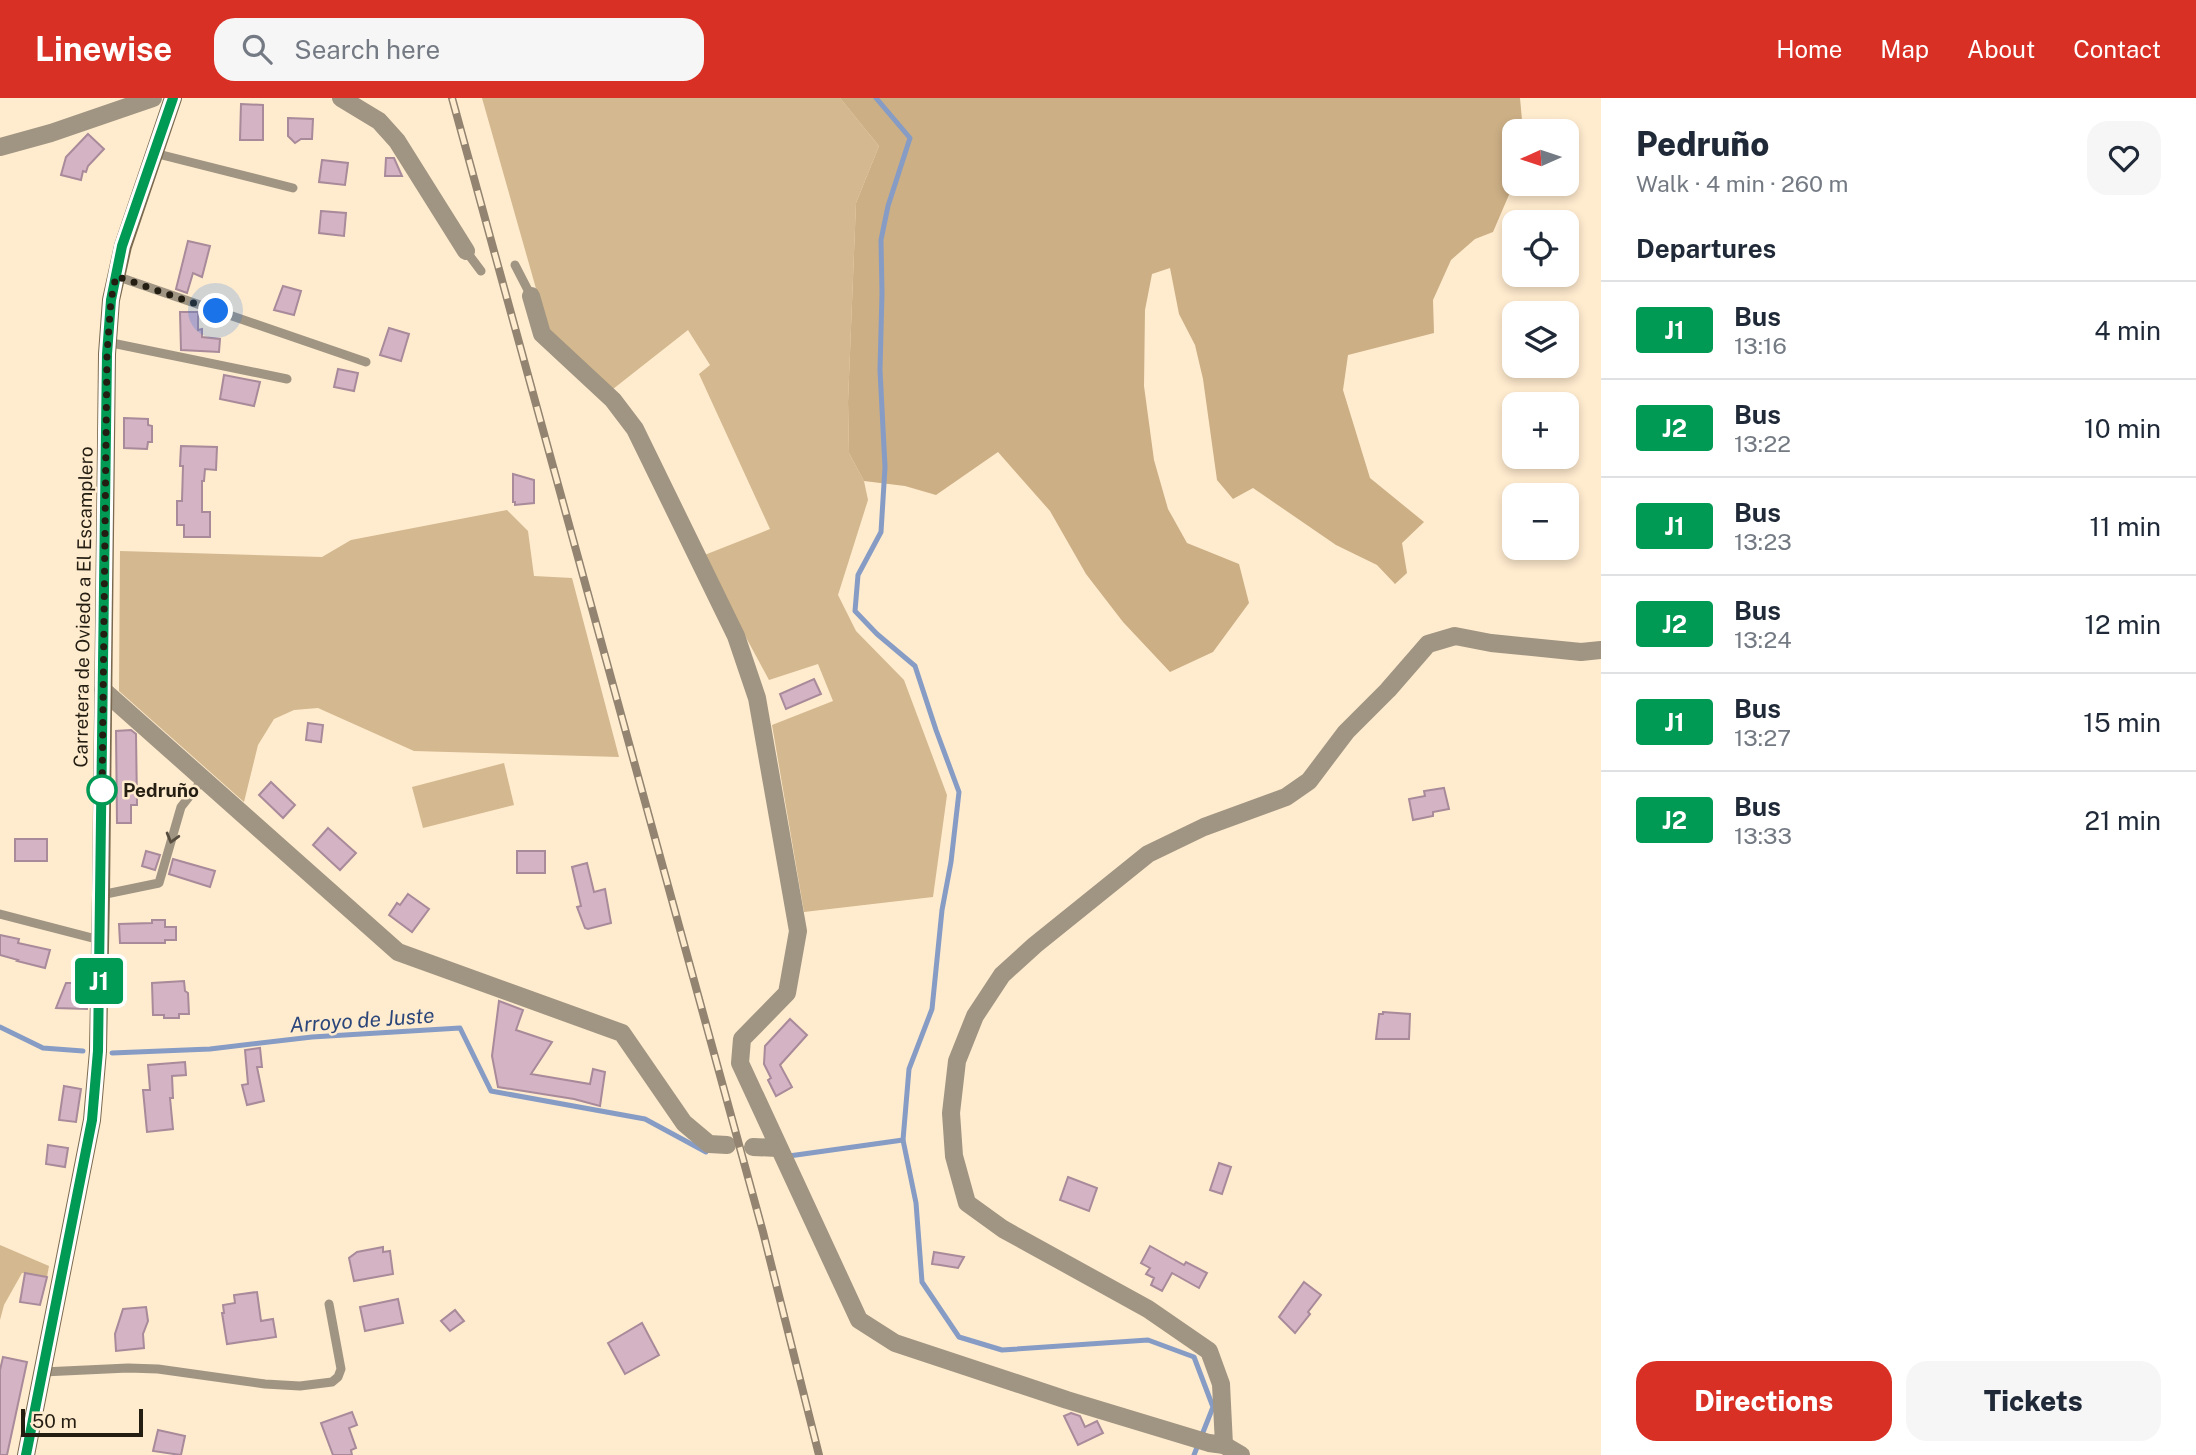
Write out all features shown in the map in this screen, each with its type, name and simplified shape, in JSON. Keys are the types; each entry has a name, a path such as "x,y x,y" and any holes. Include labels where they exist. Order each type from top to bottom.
{"street":[{"path":"0,147 51,133 153,98"},
{"name":"Carretera de Oviedo a El Escamplero","path":"26,1455 92,1120 98,1051 107,342 111,300 122,246 173,98"},
{"path":"341,98 379,121 397,141 466,251"},
{"path":"531,296 542,334 613,400 635,429 736,636 757,698 798,931 787,993 742,1039 740,1063 859,1320 895,1343 1181,1435 1217,1444 1241,1455"},
{"path":"1217,1444 1221,1384 1209,1351 1148,1310 1003,1228 967,1203 954,1156 951,1113 957,1061 975,1017 1002,975 1147,854 1204,827 1286,797 1309,781 1346,732 1428,644 1455,636 1581,652 1601,650"},
{"path":"103,690 398,952 622,1033 684,1123 709,1144 727,1145"},
{"path":"753,1147 778,1148"}],"lane":[{"path":"154,153 293,188"},
{"path":"466,251 481,271"},
{"path":"515,264 531,296"},
{"path":"116,276 366,362"},
{"path":"107,342 287,379"},
{"path":"101,895 159,883 181,807 203,779"},
{"path":"0,914 100,940"},
{"path":"43,1372 128,1367 265,1384 300,1386 332,1382 341,1369 329,1304"}],"shaded area":[{"path":"482,98 840,98 879,146 856,203 848,402 849,453 864,481 868,500 838,595 856,631 904,680 947,795 933,897 804,912 772,725 833,701 818,664 769,680 702,556 770,529 699,374 710,365 688,330 613,389 545,326"},
{"path":"840,98 1520,98 1522,119 1502,119 1502,196 1508,196 1493,232 1475,239 1451,260 1433,300 1434,333 1348,355 1343,390 1370,478 1424,522 1402,543 1407,573 1395,584 1377,565 1336,545 1253,488 1233,499 1217,480 1203,379 1195,345 1179,314 1170,268 1152,274 1145,310 1144,386 1154,460 1168,509 1187,543 1239,564 1249,603 1213,652 1170,672 1123,622 1086,574 1050,511 998,452 936,495 905,486 864,481 849,453 848,402 856,203 879,146"},
{"path":"507,510 528,531 534,576 572,578 619,757 414,751 318,708 294,710 274,719 258,745 244,802 119,691 120,551 322,557 351,540"},
{"path":"504,763 514,805 423,828 412,787"},
{"path":"0,1245 49,1266 47,1277 22,1273 4,1305 0,1320"}],"building":[{"path":"241,104 263,105 263,140 240,140"},
{"path":"288,118 313,119 312,139 301,139 295,143 288,136"},
{"path":"88,134 104,149 88,166 86,172 83,171 81,180 61,175 66,157"},
{"path":"386,158 394,158 402,176 385,176"},
{"path":"322,160 348,163 345,185 319,182"},
{"path":"321,211 346,213 344,236 319,233"},
{"path":"188,241 210,246 202,277 193,273 187,293 176,289"},
{"path":"283,286 301,291 294,315 274,310"},
{"path":"180,312 198,312 198,330 202,329 202,337 220,339 219,352 181,350"},
{"path":"389,328 409,334 401,361 380,355"},
{"path":"338,369 358,373 354,391 334,387"},
{"path":"224,375 260,382 254,406 220,399"},
{"path":"124,418 148,419 148,425 152,426 152,442 148,442 147,449 124,448"},
{"path":"181,446 217,447 216,470 205,469 202,481 202,512 210,512 210,537 184,537 184,525 177,525 177,501 182,501"},
{"path":"513,474 534,480 534,503 515,505"},
{"path":"814,679 821,694 786,709 780,694"},
{"path":"308,723 323,725 321,742 306,740"},
{"path":"131,730 136,734 137,805 131,805 131,823 117,823 116,731"},
{"path":"271,782 295,805 283,818 259,795"},
{"path":"1444,788 1449,809 1413,820 1409,799 1425,796 1424,791"},
{"path":"328,828 356,853 340,870 313,845"},
{"path":"15,839 47,839 47,861 15,861"},
{"path":"146,851 160,855 155,870 142,866"},
{"path":"517,851 545,851 545,873 517,873"},
{"path":"173,859 215,871 210,887 169,874"},
{"path":"587,863 594,892 605,889 611,923 588,929 585,928 577,907 581,906 572,867"},
{"path":"408,894 429,909 412,932 389,915 397,903 400,905"},
{"path":"152,920 165,920 165,927 176,927 176,940 165,940 165,943 120,943 119,924 152,923"},
{"path":"0,935 19,939 18,943 50,950 45,968 0,955"},
{"path":"184,981 185,991 188,993 189,1014 179,1014 179,1018 153,1015 152,983"},
{"path":"66,983 88,983 87,1009 56,1008"},
{"path":"499,1001 523,1010 516,1030 552,1042 531,1074 590,1084 593,1069 605,1072 600,1106 574,1099 498,1087 492,1056"},
{"path":"1379,1014 1410,1014 1409,1039 1376,1039"},
{"path":"790,1019 807,1035 780,1065 792,1087 776,1096 764,1064 765,1046"},
{"path":"260,1048 262,1067 257,1067 264,1101 247,1105 242,1085 248,1084 245,1050"},
{"path":"185,1062 186,1075 172,1076 173,1098 170,1098 173,1129 147,1132 143,1090 150,1090 148,1065"},
{"path":"64,1086 81,1089 76,1122 59,1120"},
{"path":"48,1145 68,1148 65,1167 46,1164"},
{"path":"1219,1163 1231,1167 1222,1194 1210,1190"},
{"path":"1068,1177 1097,1188 1089,1211 1060,1200"},
{"path":"1150,1246 1184,1265 1186,1262 1207,1273 1199,1288 1172,1273 1162,1291 1151,1285 1154,1278 1146,1274 1150,1268 1141,1263"},
{"path":"383,1247 383,1252 390,1251 393,1274 354,1281 349,1258 357,1252"},
{"path":"934,1252 964,1257 958,1268 932,1264"},
{"path":"25,1273 47,1277 40,1305 20,1302"},
{"path":"1304,1282 1321,1295 1295,1333 1279,1317"},
{"path":"257,1292 261,1321 273,1319 276,1337 227,1344 223,1305 235,1303 234,1295"},
{"path":"398,1299 403,1323 365,1331 360,1307"},
{"path":"146,1307 148,1321 143,1334 144,1348 116,1351 115,1334 123,1309"},
{"path":"455,1310 464,1321 450,1331 441,1321"},
{"path":"642,1323 659,1355 625,1374 608,1343"},
{"path":"3,1357 27,1362 7,1455 0,1455 0,1370"},
{"path":"352,1412 357,1425 349,1428 356,1448 351,1450 352,1455 333,1455 321,1423"},
{"path":"1071,1413 1080,1416 1085,1427 1097,1421 1103,1433 1078,1445 1064,1416"},
{"path":"158,1430 185,1436 181,1455 153,1451"}],"waterway":[{"path":"876,98 910,138 888,206 881,240 880,370 885,467 881,532 858,575 855,611 915,666 959,792 942,910 932,1009 909,1069 903,1140 916,1203 922,1282 959,1337 1002,1350 1148,1340 1194,1357 1213,1407 1194,1455"},
{"name":"Arroyo de Juste","path":"0,1027 43,1048 83,1051"},
{"name":"Arroyo de Juste","path":"112,1053 210,1049 312,1037 460,1028 491,1091 645,1119 706,1152"},
{"name":"Arroyo de Juste","path":"789,1156 903,1140"}],"railway":[{"path":"452,98 763,1232 819,1455"}],"bus line":[{"name":"J1","path":"26,1455 92,1120 98,1051 107,354 111,300 122,246 173,98"}],"place":[{"name":"Pedruño","path":"102,790"}],"route":[{"path":"102,790 102,794 107,354 111,300 116,276 216,311"}]}
